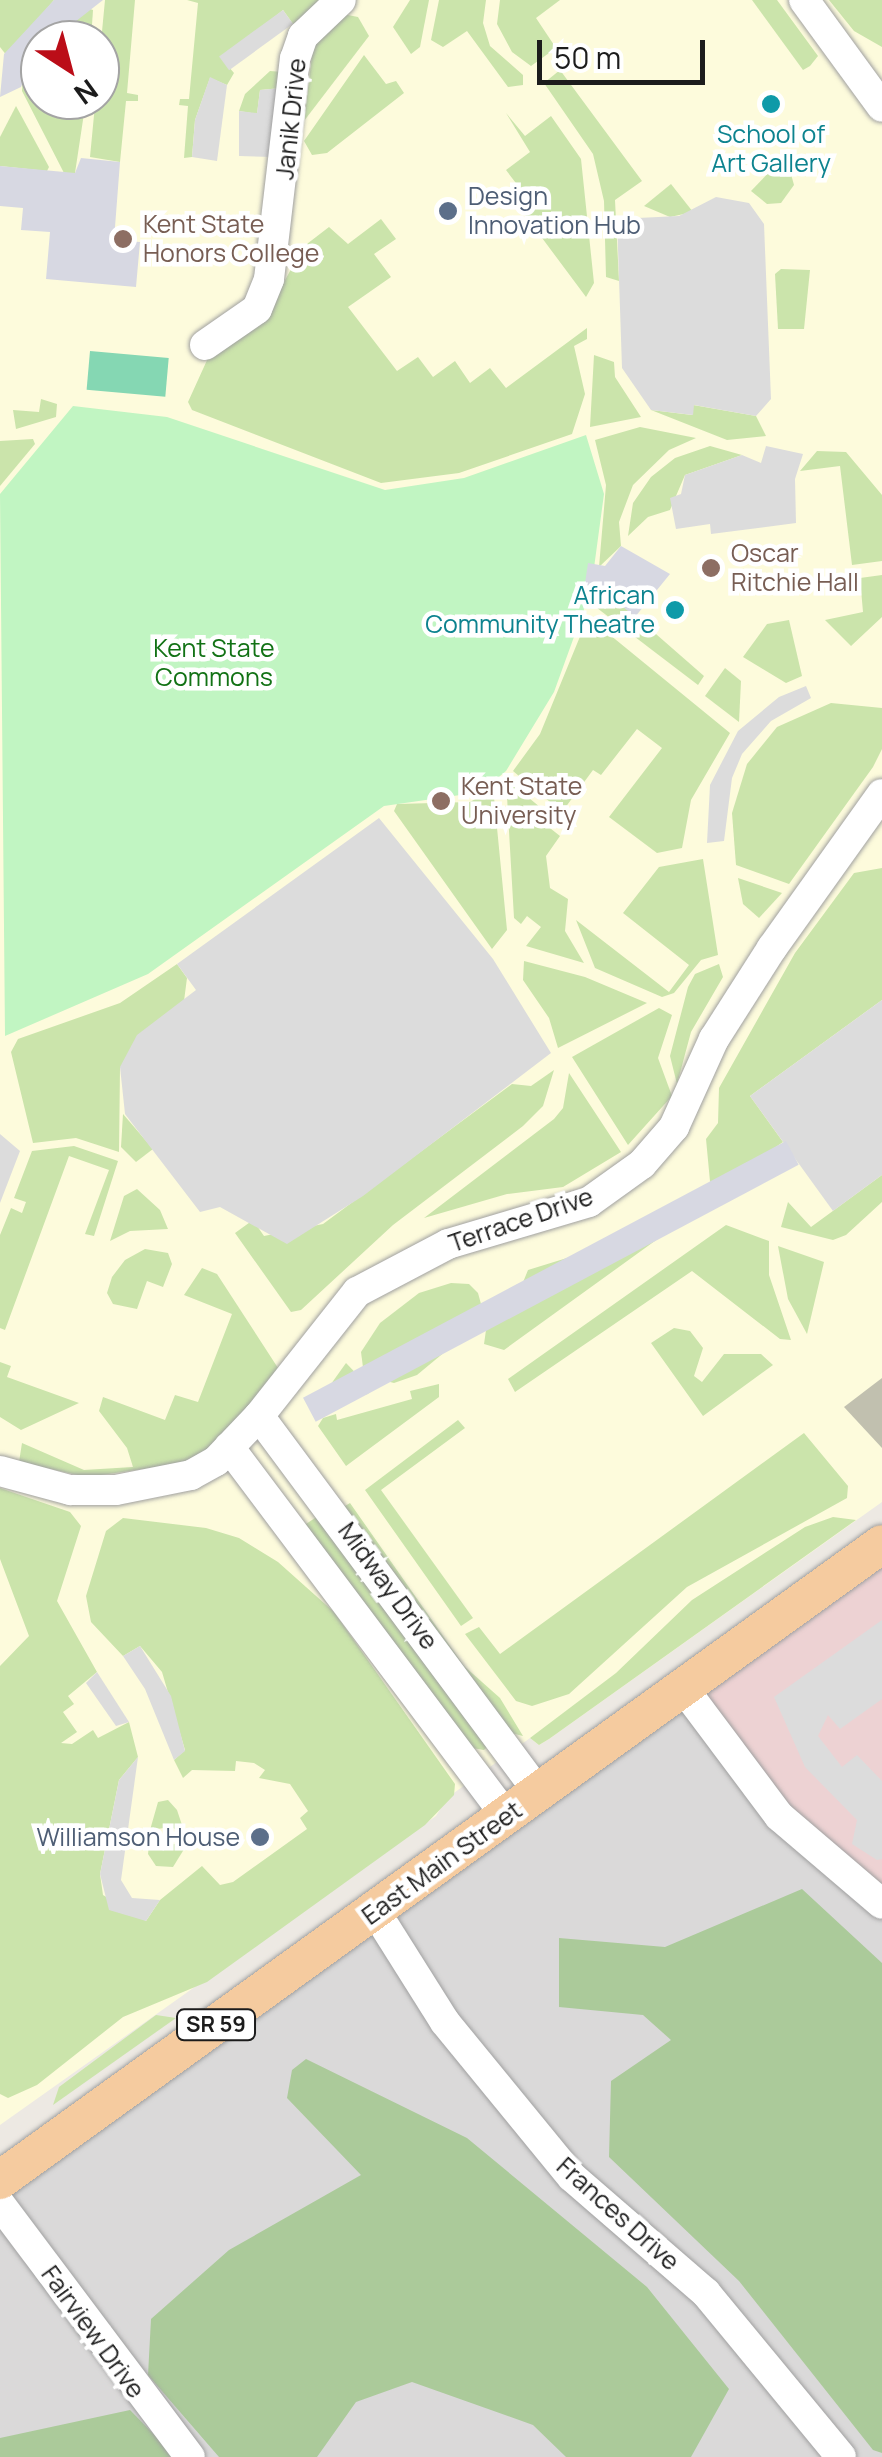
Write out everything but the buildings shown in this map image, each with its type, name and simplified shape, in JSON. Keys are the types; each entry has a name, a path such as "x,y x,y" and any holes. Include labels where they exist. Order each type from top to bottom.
{"main road":[{"name":"East Main Street","path":"0,2180 882,1544"}],"street":[{"name":"Janik Drive","path":"205,346 257,308 269,279 295,59 303,36 342,0"},
{"path":"804,0 882,107"},
{"name":"Terrace Drive","path":"259,1416 327,1323 396,1266 589,1202 642,1164 674,1127 714,1039 763,962 882,794"},
{"path":"0,1470 70,1490 116,1490 190,1476 228,1447 259,1416"},
{"name":"Midway Drive","path":"259,1416 540,1793"},
{"name":"Midway Drive","path":"228,1447 507,1816"},
{"path":"684,1688 779,1816 882,1904"},
{"name":"Frances Drive","path":"375,1911 446,2022 561,2164 706,2293 842,2457"},
{"name":"Fairview Drive","path":"0,2204 190,2457"}],"shaded area":[{"name":"Kent State University","path":"0,0 882,0 882,1502 549,1739 539,1745 530,1738 447,1798 436,1816 0,2125"},
{"path":"54,0 103,0 78,20 35,20"},
{"path":"283,10 293,24 229,70 219,56"},
{"path":"20,37 20,87 0,97 4,54"},
{"path":"210,77 227,85 217,161 192,157 195,120"},
{"path":"281,88 274,157 239,156 239,111 257,113 260,90"},
{"path":"81,158 120,162 114,240 140,242 136,287 46,279 50,232 21,230 23,208 0,206 0,166 75,173"},
{"path":"716,197 749,203 764,224 771,399 756,416 694,405 693,415 651,410 622,368 617,219 679,216"},
{"path":"766,446 803,454 795,479 796,523 711,534 710,524 676,529 670,498 681,494 685,475 742,455 761,463"},
{"path":"621,546 670,574 635,617 602,589 591,609 582,603 588,563 605,566"},
{"path":"806,686 811,698 771,721 742,754 732,778 724,841 707,843 710,785 738,731 779,697"},
{"path":"379,818 493,959 551,1053 363,1196 287,1244 220,1207 200,1212 125,1114 120,1067 137,1035 196,990 177,964"},
{"path":"882,1000 882,1175 833,1211 750,1096"},
{"path":"0,1134 20,1151 0,1203"},
{"path":"786,1141 799,1165 316,1422 303,1398"},
{"path":"882,1378 882,1448 844,1407"},
{"path":"882,1545 882,1904 844,1877 684,1689"},
{"path":"882,1620 882,1699 840,1729 828,1715 818,1736 842,1767 857,1755 882,1781 882,1859 877,1860 852,1844 857,1820 805,1767 774,1697"},
{"path":"140,1646 171,1696 185,1751 174,1760 145,1689 123,1656"},
{"path":"97,1672 129,1722 116,1726 86,1683"},
{"path":"684,1689 882,1904 882,2457 0,2457 0,2180"},
{"path":"138,1757 121,1880 132,1898 160,1900 146,1921 109,1910 100,1874 119,1780"}],"green space":[{"path":"0,0 54,0 37,20 20,20 20,41 7,56 0,47"},
{"path":"105,0 135,0 127,93 138,95 138,101 126,101 120,162 90,157 94,120 120,120 120,20 103,20"},
{"path":"187,0 323,0 293,24 283,10 222,59 234,73 227,85 210,78 195,120 192,157 184,158 188,106 179,105 180,99 189,99 198,3"},
{"path":"410,0 429,0 420,47 411,54 393,27"},
{"path":"439,0 486,0 483,23 490,46 523,75 523,85 508,87 467,31 443,47 431,40"},
{"path":"500,0 560,0 536,18 556,48 531,66 512,52 497,24"},
{"path":"752,0 777,0 818,56 810,66 803,70"},
{"path":"829,0 882,0 882,47 854,31"},
{"path":"87,8 93,10 92,20 74,20"},
{"path":"343,14 358,17 369,36 304,121 313,47"},
{"path":"364,55 386,84 396,81 404,93 327,153 312,155 304,141"},
{"path":"560,70 642,181 615,200 619,281 606,277 604,201 593,154 544,83"},
{"path":"270,71 283,72 281,88 260,90 257,114 239,111 245,94"},
{"path":"16,106 20,120 24,120 49,167 47,171 0,166 0,137"},
{"path":"506,113 525,136 551,116 581,159 594,283 586,297 516,203 525,195 506,170 530,152"},
{"path":"37,120 83,120 75,173 64,173"},
{"path":"777,164 789,167 794,185 781,203 767,204 751,191"},
{"path":"671,184 693,212 670,217 644,206"},
{"path":"381,219 396,239 374,254 391,277 348,307 397,371 418,357 433,377 455,361 470,383 490,368 506,388 587,328 587,339 574,346 585,394 572,434 459,473 381,483 192,410 188,402 213,347 277,295 303,247 329,227 348,244"},
{"path":"781,269 810,270 804,329 778,329 775,274"},
{"path":"90,351 169,358 165,397 87,390"},
{"path":"594,355 614,362 615,377 641,417 590,427"},
{"path":"41,399 57,404 56,417 16,429 13,410 39,412"},
{"path":"693,405 756,416 766,436 727,440 651,410 692,415"},
{"name":"Kent State Commons","path":"73,406 167,417 385,490 464,478 586,435 604,494 591,590 554,692 506,771 481,792 384,806 148,974 5,1036 0,494"},
{"path":"640,427 696,438 669,450 633,485 619,522 621,546 599,567 606,485 595,440"},
{"path":"33,439 35,444 0,486 0,441"},
{"path":"710,446 742,455 685,475 670,510 648,517 628,536 633,503 651,477 675,458"},
{"path":"817,451 846,452 882,495 882,561 852,565 840,466 800,471"},
{"path":"882,575 882,617 851,646 825,620 863,612 860,578"},
{"path":"609,593 704,676 698,685 597,608"},
{"path":"588,617 730,733 691,800 682,848 657,853 609,817 662,748 637,729 601,775 593,770 562,812 513,771 540,734"},
{"path":"789,620 802,676 786,683 743,657 767,624"},
{"path":"725,668 741,681 739,722 705,696"},
{"path":"831,703 882,708 882,749 873,767 789,884 736,865 732,813 747,764 777,727"},
{"path":"506,779 546,812 541,821 560,836 546,856 550,888 568,899 565,931 584,963 526,946 541,927 527,916 521,924 514,918"},
{"path":"486,793 494,797 507,930 492,949 394,811 397,804 470,802"},
{"path":"703,859 718,955 701,960 674,993 662,997 595,968 576,920 669,992 689,965 623,913 659,867"},
{"path":"882,868 882,1000 750,1096 783,1142 711,1192 706,1139 718,1123 719,1088 795,953 854,873"},
{"path":"738,878 782,893 759,918 743,904"},
{"path":"524,961 585,977 647,1003 558,1048 549,1018 523,980"},
{"path":"177,964 187,978 181,1024 120,1068 119,1152 76,1138 33,1143 11,1052 18,1039 120,1003"},
{"path":"719,964 723,977 691,1032 677,1084 670,1056 688,987 695,974"},
{"path":"659,1008 672,1015 658,1058 672,1096 628,1145 572,1057"},
{"path":"554,1070 543,1106 523,1126 393,1225 301,1310 291,1312 235,1233 253,1220 264,1236 323,1224 512,1084 531,1086"},
{"path":"569,1073 621,1152 563,1187 507,1194 424,1218 554,1119 563,1108"},
{"path":"123,1114 153,1149 136,1162 121,1147"},
{"path":"74,1146 118,1161 94,1236 85,1234 109,1170 69,1156 5,1330 0,1328 0,1235 11,1208 22,1213 26,1202 14,1198 32,1151"},
{"path":"882,1175 882,1202 846,1235 833,1240 781,1227 788,1202 811,1227"},
{"path":"137,1189 160,1210 168,1229 130,1231 110,1241 124,1196"},
{"path":"652,1220 659,1238 504,1350 484,1344 486,1330 517,1297 528,1270 596,1249"},
{"path":"726,1225 769,1241 769,1275 791,1340 780,1339 692,1271 515,1392 508,1379"},
{"path":"778,1246 824,1262 807,1334 788,1299"},
{"path":"145,1249 168,1253 172,1264 163,1287 147,1281 137,1309 113,1304 107,1293 112,1277 125,1260"},
{"path":"202,1268 217,1274 278,1368 259,1406 192,1462 87,1477 19,1462 22,1443 84,1470 133,1467 127,1448 99,1411 103,1397 165,1420 175,1395 198,1402 232,1314 184,1295"},
{"path":"451,1283 469,1284 478,1293 481,1304 470,1331 417,1375 394,1383 364,1375 361,1352 380,1323 419,1293"},
{"path":"674,1328 690,1331 703,1348 694,1376 702,1382 724,1354 761,1354 773,1365 703,1416 651,1343"},
{"path":"0,1362 11,1366 7,1377 79,1403 21,1430 0,1417"},
{"path":"346,1363 371,1389 368,1394 316,1405"},
{"path":"439,1384 439,1397 346,1466 318,1426 323,1418 336,1414 337,1420 412,1399 410,1391"},
{"path":"458,1420 465,1428 381,1490 473,1618 461,1626 365,1490"},
{"path":"804,1433 848,1486 847,1498 687,1587 569,1694 532,1706 516,1701 465,1634 479,1627 500,1654"},
{"path":"0,1488 70,1512 81,1526 57,1601 97,1672 68,1696 74,1704 63,1712 77,1732 61,1743 72,1744 93,1730 98,1738 129,1722 138,1757 119,1780 100,1874 103,1895 146,1921 160,1900 202,1866 220,1885 233,1882 307,1829 300,1818 308,1811 290,1784 259,1778 265,1770 254,1763 236,1761 235,1771 192,1770 183,1778 174,1760 185,1750 162,1672 140,1646 123,1656 91,1622 86,1596 106,1531 123,1518 206,1528 239,1538 278,1562 334,1612 455,1784 454,1795 425,1825 207,1982 123,2017 37,2085 8,2098 0,2094 0,1666 29,1636 0,1559"},
{"path":"350,1503 464,1666 500,1698 523,1736 507,1732 340,1509"},
{"path":"321,1514 487,1747 484,1750 472,1748 303,1526"},
{"path":"833,1517 856,1520 549,1739 539,1745 530,1738 616,1673 692,1600 805,1527"},
{"path":"168,1800 177,1810 185,1834 171,1827 150,1830 158,1802"},
{"path":"149,1845 186,1846 173,1867 156,1866 148,1854"},
{"path":"802,1889 882,1963 882,2453 873,2450 739,2281 609,2157 611,2081 671,2040 643,2015 559,2007 559,1938 665,1947"},
{"path":"156,2015 176,2018 53,2105 59,2087"},
{"path":"306,2059 467,2138 647,2287 729,2389 691,2457 566,2457 533,2425 412,2382 356,2402 317,2457 219,2457 148,2375 151,2319 229,2250 361,2175 287,2098 292,2070"},
{"path":"130,2410 176,2457 0,2457 0,2438"}],"place":[{"name":"School of Art Gallery","path":"771,104"},
{"name":"Design Innovation Hub","path":"448,211"},
{"name":"Kent State Honors College","path":"123,239"},
{"name":"Oscar Ritchie Hall","path":"711,568"},
{"name":"African Community Theatre","path":"675,610"},
{"name":"Kent State University","path":"441,801"},
{"name":"Williamson House","path":"260,1837"}]}
